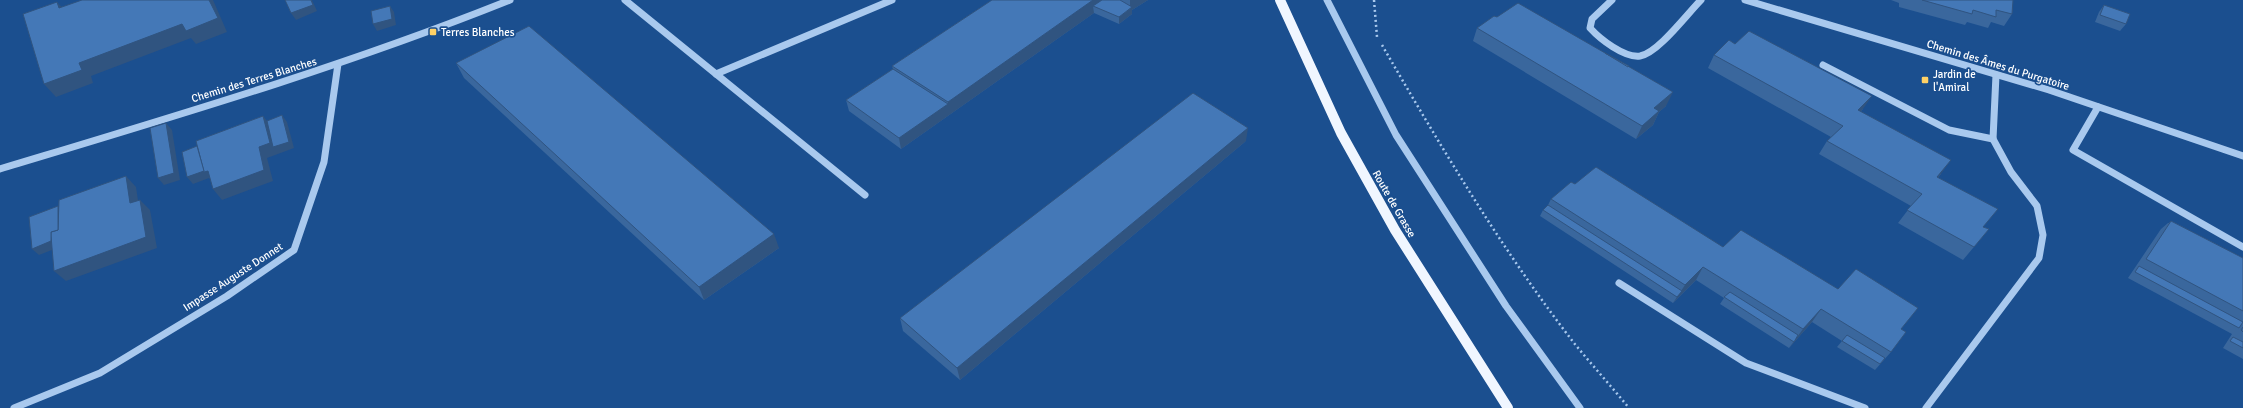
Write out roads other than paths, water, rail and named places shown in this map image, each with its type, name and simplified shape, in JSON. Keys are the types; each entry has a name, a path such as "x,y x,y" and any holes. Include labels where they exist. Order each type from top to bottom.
{"main road":[{"name":"Route de Grasse","path":"1280,0 1340,133 1395,230 1508,408"}],"street":[{"name":"Chemin des Terres Blanches","path":"0,168 338,64 438,30 510,0"},
{"path":"625,0 865,195"},
{"path":"716,74 892,0"},
{"path":"1327,0 1396,134 1506,306 1580,408"},
{"path":"1612,0 1592,19 1590,28 1600,39 1616,49 1638,56 1652,51 1701,0"},
{"name":"Chemin des Âmes du Purgatoire","path":"1745,0 1996,75 2098,107 2243,156"},
{"name":"Impasse Auguste Donnet","path":"14,408 100,373 227,296 294,250 324,162 338,64"},
{"path":"1823,65 1949,130 1993,139"},
{"path":"1926,408 2040,258 2043,235 2037,206 2011,172 1993,139 1996,75"},
{"path":"2098,107 2073,150 2243,247"},
{"path":"1619,283 1746,363 1865,408"}],"place":[{"name":"Terres Blanches","path":"433,32"},
{"name":"Jardin de l'Amiral","path":"1925,80"}]}
